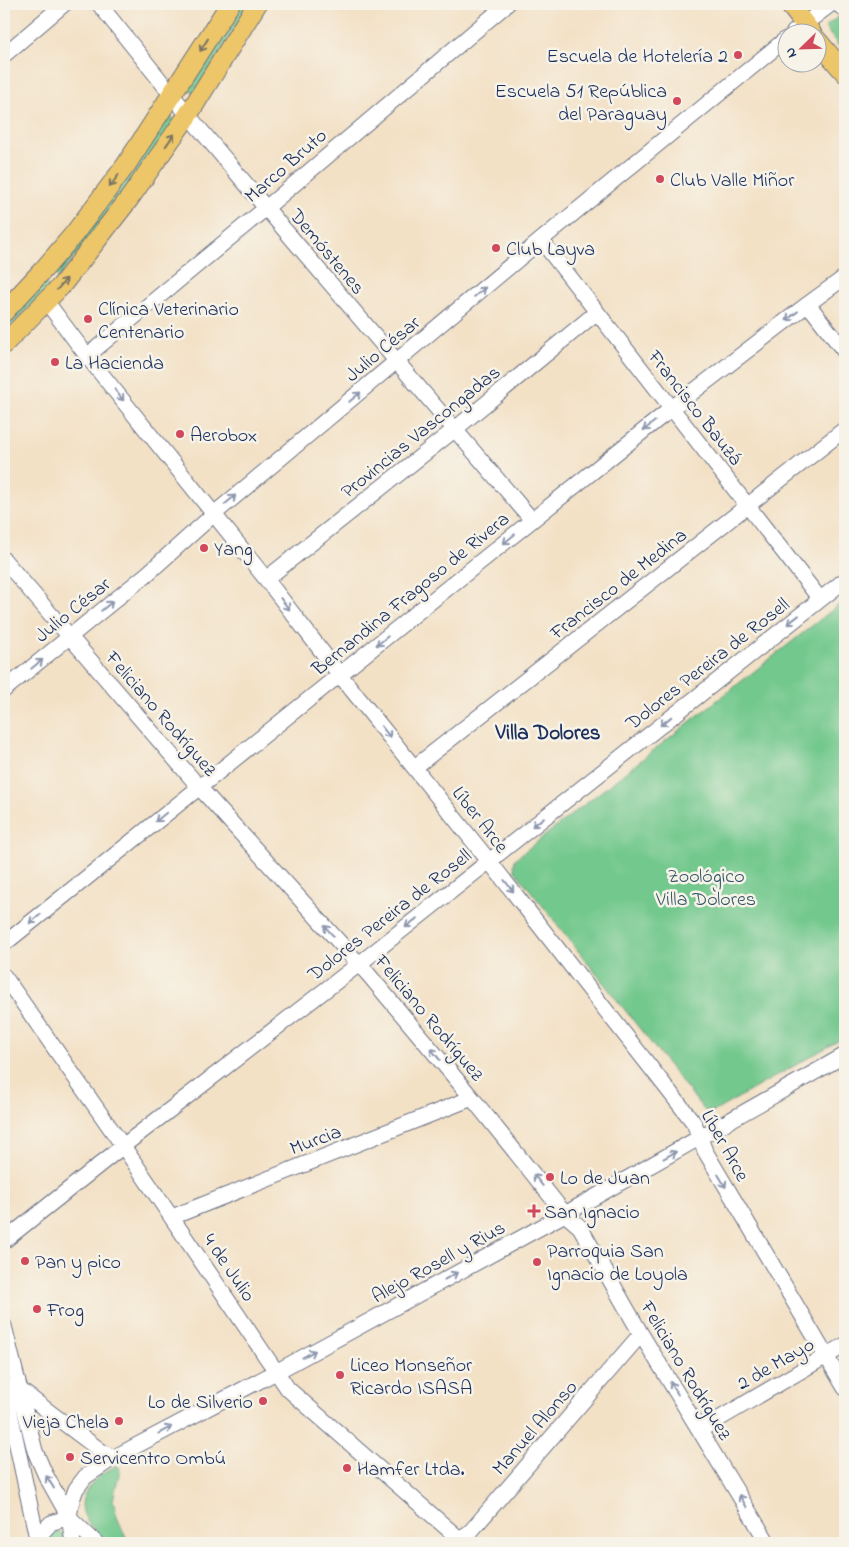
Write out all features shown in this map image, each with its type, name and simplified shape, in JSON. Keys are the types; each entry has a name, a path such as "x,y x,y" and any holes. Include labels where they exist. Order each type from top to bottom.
{"main road":[{"path":"4,312 33,282 74,234 126,165 230,4"},
{"path":"4,344 61,286 129,199 188,116 257,4"},
{"path":"789,4 799,22"},
{"path":"826,50 845,73"}],"street":[{"path":"4,55 64,4"},
{"name":"Demóstenes","path":"99,4 188,116 532,520"},
{"name":"Marco Bruto","path":"87,356 266,208 507,4"},
{"path":"812,22 831,4"},
{"path":"837,4 845,9"},
{"name":"Julio César","path":"4,690 70,638 214,514 776,46"},
{"name":"Francisco Bauzá","path":"541,240 820,599"},
{"name":"Bernandina Fragoso de Rivera","path":"4,944 672,408 845,277"},
{"name":"Líber Arce","path":"46,301 87,356 415,767 694,1123 705,1151 845,1388"},
{"path":"808,304 845,352"},
{"name":"Provincias Vascongadas","path":"266,579 454,430 597,312"},
{"name":"Francisco de Medina","path":"415,767 845,429"},
{"name":"Feliciano Rodríguez","path":"4,560 199,787 359,964 472,1098 565,1214 580,1227 641,1334 768,1543"},
{"name":"Dolores Pereira de Rosell","path":"4,1241 359,964 845,580"},
{"name":"4 de Julio","path":"4,976 124,1146 288,1389 460,1542"},
{"name":"Alejo Rosell y Rius","path":"68,1517 76,1489 85,1477 113,1458 276,1372 843,1060"},
{"name":"Murcia","path":"172,1216 472,1098"},
{"path":"4,1326 36,1451 45,1474 68,1517 73,1543"},
{"name":"Manuel Alonso","path":"460,1542 641,1334"},
{"name":"2 de Mayo","path":"700,1430 845,1345"},
{"path":"4,1385 35,1541"},
{"path":"19,1389 113,1458"},
{"path":"35,1541 51,1523 68,1517"},
{"path":"68,1517 96,1543"}],"green space":[{"path":"238,4 250,4 194,94 187,86"},
{"path":"841,15 845,16 845,54 826,29 826,26"},
{"path":"169,114 175,121 161,147 58,278 52,271"},
{"path":"43,282 49,287 4,334 4,323"},
{"name":"Zoológico Villa Dolores","path":"845,600 845,1037 713,1112 704,1110 515,871 515,859"},
{"path":"117,1465 120,1469 113,1500 117,1517 128,1543 110,1543 102,1537 90,1525 84,1515 82,1506 83,1497 87,1489 100,1476"},
{"path":"57,1530 63,1534 65,1543 46,1543 48,1535"}],"place":[{"name":"Escuela de Hotelería 2","path":"738,55"},
{"name":"Escuela 51 República del Paraguay","path":"677,101"},
{"name":"Club Valle Miñor","path":"660,179"},
{"name":"Club Layva","path":"496,248"},
{"name":"Clínica Veterinario Centenario","path":"88,319"},
{"name":"La Hacienda","path":"55,362"},
{"name":"Aerobox","path":"180,434"},
{"name":"Yang","path":"204,548"},
{"name":"Lo de Juan","path":"550,1177"},
{"name":"San Ignacio","path":"534,1211"},
{"name":"Pan y pico","path":"25,1261"},
{"name":"Parroquia San Ignacio de Loyola","path":"537,1262"},
{"name":"Frog","path":"37,1309"},
{"name":"Liceo Monseñor Ricardo ISASA","path":"340,1375"},
{"name":"Lo de Silverio","path":"263,1401"},
{"name":"Vieja Chela","path":"119,1421"},
{"name":"Servicentro Ombú","path":"70,1457"},
{"name":"Hamfer Ltda.","path":"347,1468"}],"district":[{"name":"Villa Dolores","path":"548,732"}]}
